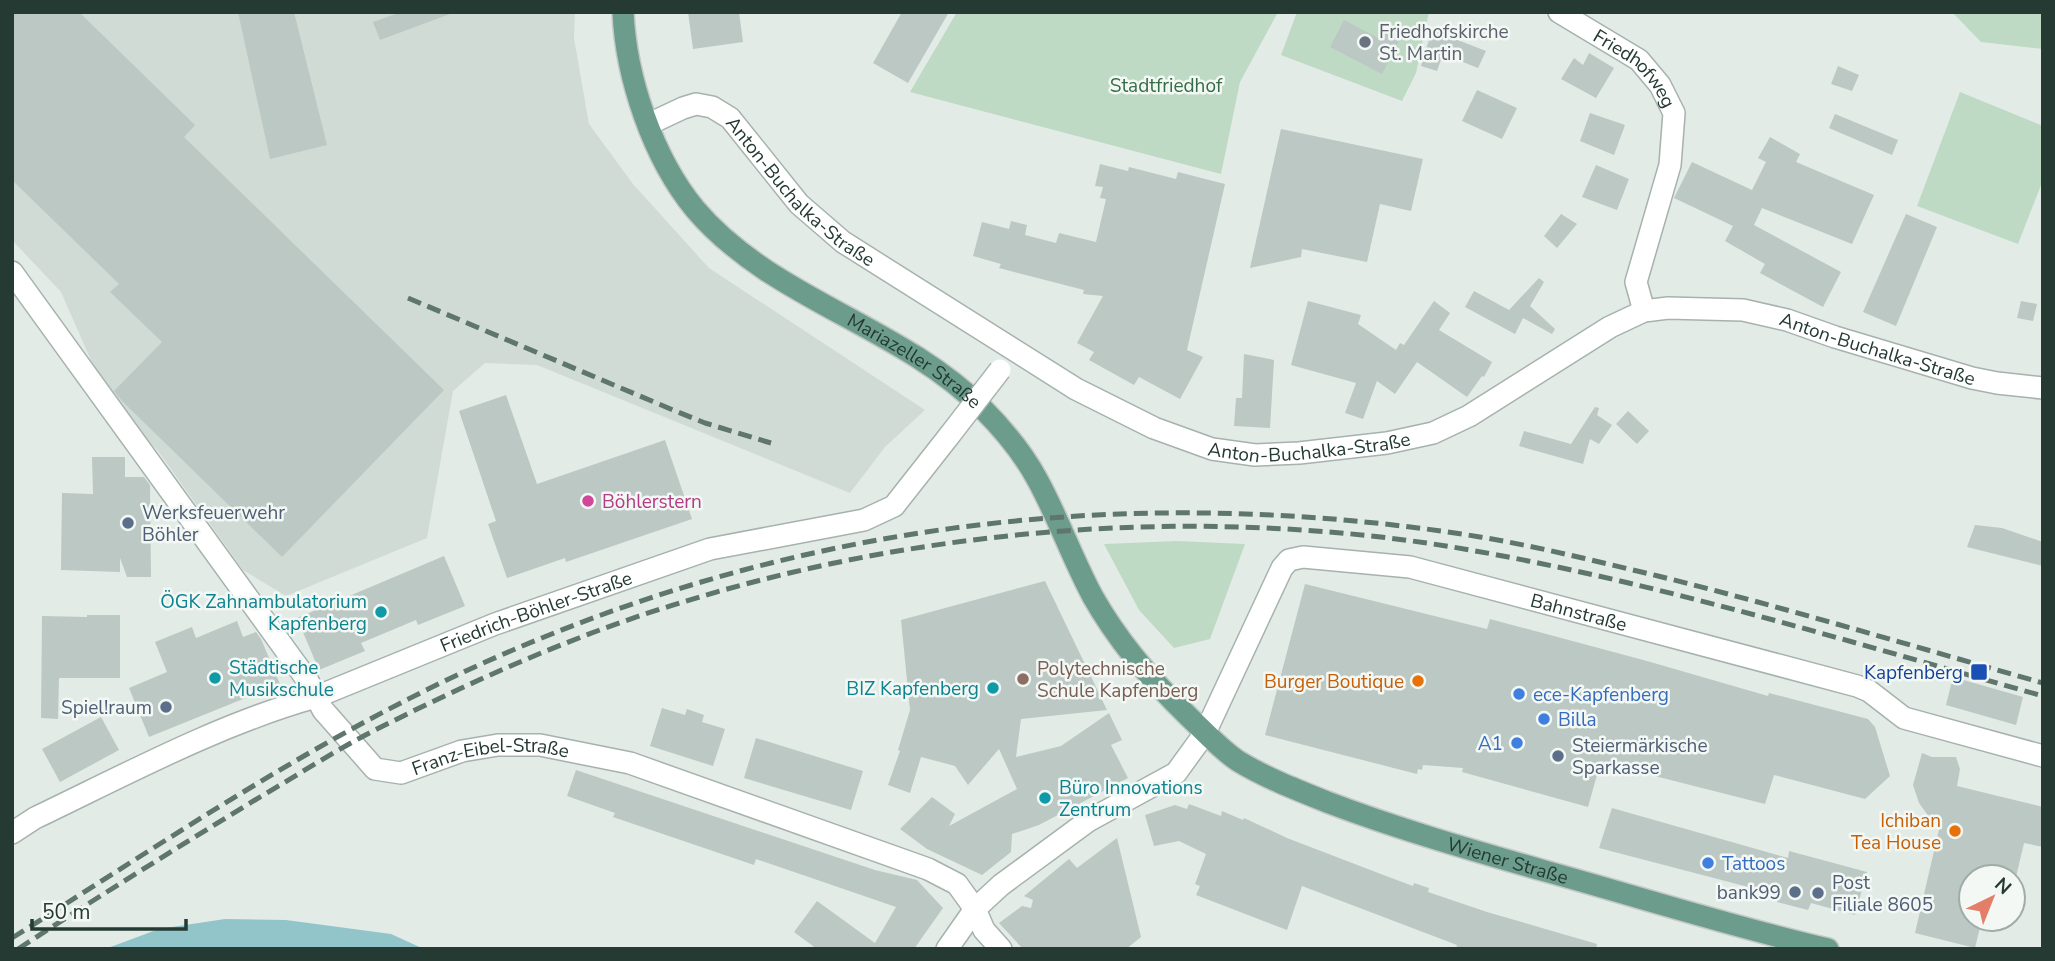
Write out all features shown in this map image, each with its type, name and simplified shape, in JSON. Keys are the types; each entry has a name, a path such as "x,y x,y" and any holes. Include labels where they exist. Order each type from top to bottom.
{"main road":[{"name":"Mariazeller Straße","path":"623,12 631,68 649,124 673,180 696,210 723,237 771,273 942,373 981,407 1013,442 1036,477 1093,597 1120,640 1143,670 1205,733"},
{"name":"Wiener Straße","path":"1205,733 1248,766 1293,788 1373,819 1621,893 1828,949"}],"street":[{"name":"Friedhofweg","path":"1559,12 1639,60 1660,85 1674,113 1670,165 1636,282 1644,311"},
{"name":"Anton-Buchalka-Straße","path":"649,124 696,104 712,107 730,118 799,204 820,225 843,242 1076,389 1154,428 1212,449 1255,455 1299,453 1387,443 1433,433 1469,416 1610,327 1644,311 1691,307 1744,310 1787,320 1972,378 2043,388"},
{"name":"Franz-Eibel-Straße","path":"12,272 308,681 323,710 375,769 401,773 462,751 498,744 540,745 630,763 928,869 957,884 975,909 984,930 1001,949"},
{"name":"Friedrich-Böhler-Straße","path":"12,833 35,818 187,746 495,624 710,549 864,520 894,506 1014,350"},
{"name":"Bahnstraße","path":"947,949 975,909 1001,885 1088,821 1176,772 1205,733 1282,568 1289,560 1303,557 1410,567 1857,685 1904,718 2043,756"}],"shaded area":[{"path":"12,12 575,12 574,38 589,124 633,184 709,268 925,410 885,447 850,493 537,365 485,363 453,391 427,538 286,596 243,570 158,451 108,399 61,292 12,240"}],"green space":[{"name":"Stadtfriedhof","path":"957,12 1278,12 1240,82 1221,174 910,92"},
{"path":"1297,12 1429,12 1416,73 1402,101 1281,55"},
{"path":"1952,12 2043,12 2043,49 1981,42"},
{"path":"1960,92 2043,126 2043,180 2018,244 1917,206"},
{"path":"1177,541 1245,544 1210,639 1174,648 1139,610 1104,544"}],"water":[{"path":"225,919 286,920 391,934 424,949 105,949 159,929"}],"building":[{"path":"12,12 79,12 195,125 184,137 444,390 282,557 114,391 162,342 110,292 119,284 12,180"},
{"path":"238,12 294,12 327,145 270,159"},
{"path":"401,12 450,14 380,40 373,22"},
{"path":"688,12 739,12 743,42 693,49"},
{"path":"902,12 949,12 908,83 873,63"},
{"name":"Friedhofskirche St. Martin","path":"1344,20 1378,38 1383,28 1401,37 1382,74 1330,47"},
{"path":"1432,30 1486,51 1478,68 1443,54 1437,71 1421,66"},
{"path":"1589,53 1614,68 1596,98 1561,79 1574,58 1583,65"},
{"path":"1838,66 1859,75 1852,91 1831,84"},
{"path":"1477,90 1517,108 1502,139 1462,121"},
{"path":"1590,113 1625,125 1614,155 1580,141"},
{"path":"1835,114 1898,140 1892,155 1829,128"},
{"path":"1281,129 1423,159 1411,211 1380,204 1367,262 1302,249 1301,257 1250,268"},
{"path":"1770,137 1800,154 1796,162 1874,195 1852,244 1762,208 1754,225 1841,272 1823,307 1760,273 1765,264 1725,241 1733,226 1674,198 1692,162 1752,190 1766,162 1758,158"},
{"path":"1100,164 1128,171 1129,167 1176,179 1178,172 1225,184 1187,350 1203,357 1180,399 1139,377 1134,385 1089,360 1094,352 1077,343 1103,296 1083,294 1084,290 999,268 1001,264 973,256 982,222 1009,229 1011,221 1027,225 1025,235 1056,243 1059,233 1096,242 1106,199 1100,198 1103,187 1095,186"},
{"path":"1596,165 1629,179 1617,210 1582,197"},
{"path":"1561,214 1577,224 1557,248 1544,236"},
{"path":"1906,214 1937,227 1896,326 1863,312"},
{"path":"1539,278 1544,282 1530,306 1555,329 1552,334 1523,318 1515,334 1465,307 1474,291 1509,310"},
{"path":"1308,301 1361,315 1358,324 1396,350 1400,343 1404,345 1434,301 1450,313 1439,330 1492,362 1484,377 1482,376 1467,397 1417,362 1395,394 1377,381 1363,419 1345,413 1356,383 1291,365"},
{"path":"2021,301 2037,304 2033,321 2017,318"},
{"path":"1244,354 1274,360 1270,428 1234,426 1236,398 1242,398"},
{"name":"Böhlerstern","path":"506,395 537,484 665,440 692,519 566,562 565,558 507,578 488,524 496,521 459,411"},
{"path":"1595,407 1599,408 1597,415 1612,425 1599,444 1590,439 1583,464 1519,446 1524,431 1571,444"},
{"path":"1628,411 1649,431 1637,444 1616,424"},
{"path":"92,457 125,457 125,477 144,477 150,485 151,577 127,577 120,558 120,572 61,570 62,493 93,494"},
{"path":"1975,525 2002,528 2043,542 2043,566 1967,547"},
{"name":"ÖGK Zahnambulatorium Kapfenberg","path":"444,556 465,606 418,625 416,620 361,643 365,651 319,670 297,618"},
{"name":"BIZ Kapfenberg","path":"1045,581 1107,710 1021,719 1016,757 1061,746 1109,713 1122,740 1111,745 1128,778 1039,825 1012,834 1011,852 982,875 927,849 900,829 932,797 955,814 949,826 1017,789 999,749 968,785 955,766 921,757 910,793 888,785 910,710 901,620"},
{"name":"ece-Kapfenberg","path":"1305,584 1487,629 1490,619 1768,696 1769,693 1868,719 1875,727 1890,776 1865,799 1774,775 1765,804 1601,761 1588,807 1462,772 1463,768 1423,765 1417,774 1265,735"},
{"path":"120,615 120,678 59,678 58,719 41,718 42,616"},
{"name":"Städtische Musikschule","path":"237,621 243,637 256,632 261,639 280,684 149,737 129,688 167,672 155,642 192,627 196,638"},
{"path":"1953,677 2023,697 2016,725 1946,705"},
{"path":"662,708 685,715 687,709 704,715 702,722 725,729 713,766 650,746"},
{"path":"101,717 119,750 60,782 42,749"},
{"path":"756,738 863,771 851,810 744,778"},
{"path":"1922,753 1932,757 1956,757 1960,769 1957,786 2043,807 2043,847 2024,843 2019,863 1957,863 1957,933 1979,933 1975,948 1915,933 1941,821 1929,817 1919,803 1913,785"},
{"path":"576,770 875,870 917,880 943,908 914,949 817,949 794,932 817,901 875,943 896,907 756,859 754,865 613,817 615,813 567,796"},
{"path":"1189,804 1221,816 1222,811 1243,820 1244,818 1287,838 1386,876 1413,886 1414,883 1429,888 1428,892 1597,944 1596,949 1456,949 1457,945 1302,886 1287,930 1196,895 1200,886 1195,884 1206,854 1179,841 1154,846 1145,815 1175,805 1187,809"},
{"path":"1612,808 1788,858 1789,851 1867,872 1855,915 1811,903 1808,910 1777,902 1779,895 1599,848"},
{"path":"1117,838 1141,937 1126,949 1023,949 999,923 1022,906 1031,908 1033,900 1024,896 1069,859 1077,868"}],"railway":[{"path":"408,298 705,423 771,443"},
{"path":"12,938 236,796 350,730 468,670 588,620 710,579 833,549 958,528 1084,516 1211,513 1339,520 1468,535 1563,554 1706,588 2043,683"},
{"path":"18,949 352,742 531,657 645,614 778,576 875,555 974,540 1074,530 1174,526 1274,528 1373,536 1470,550 1686,597 2043,696"}],"place":[{"name":"Friedhofskirche St. Martin","path":"1365,42"},
{"name":"Böhlerstern","path":"588,501"},
{"name":"Werksfeuerwehr Böhler","path":"128,523"},
{"name":"ÖGK Zahnambulatorium Kapfenberg","path":"381,612"},
{"name":"Kapfenberg","path":"1979,672"},
{"name":"Städtische Musikschule","path":"215,678"},
{"name":"Polytechnische Schule Kapfenberg","path":"1023,679"},
{"name":"Burger Boutique","path":"1418,681"},
{"name":"BIZ Kapfenberg","path":"993,688"},
{"name":"ece-Kapfenberg","path":"1519,694"},
{"name":"Spiel!raum","path":"166,707"},
{"name":"Billa","path":"1544,719"},
{"name":"A1","path":"1517,743"},
{"name":"Steiermärkische Sparkasse","path":"1558,756"},
{"name":"Büro Innovations Zentrum","path":"1045,798"},
{"name":"Ichiban Tea House","path":"1955,831"},
{"name":"Tattoos","path":"1708,863"},
{"name":"bank99","path":"1795,892"},
{"name":"Post Filiale 8605","path":"1818,893"}]}
